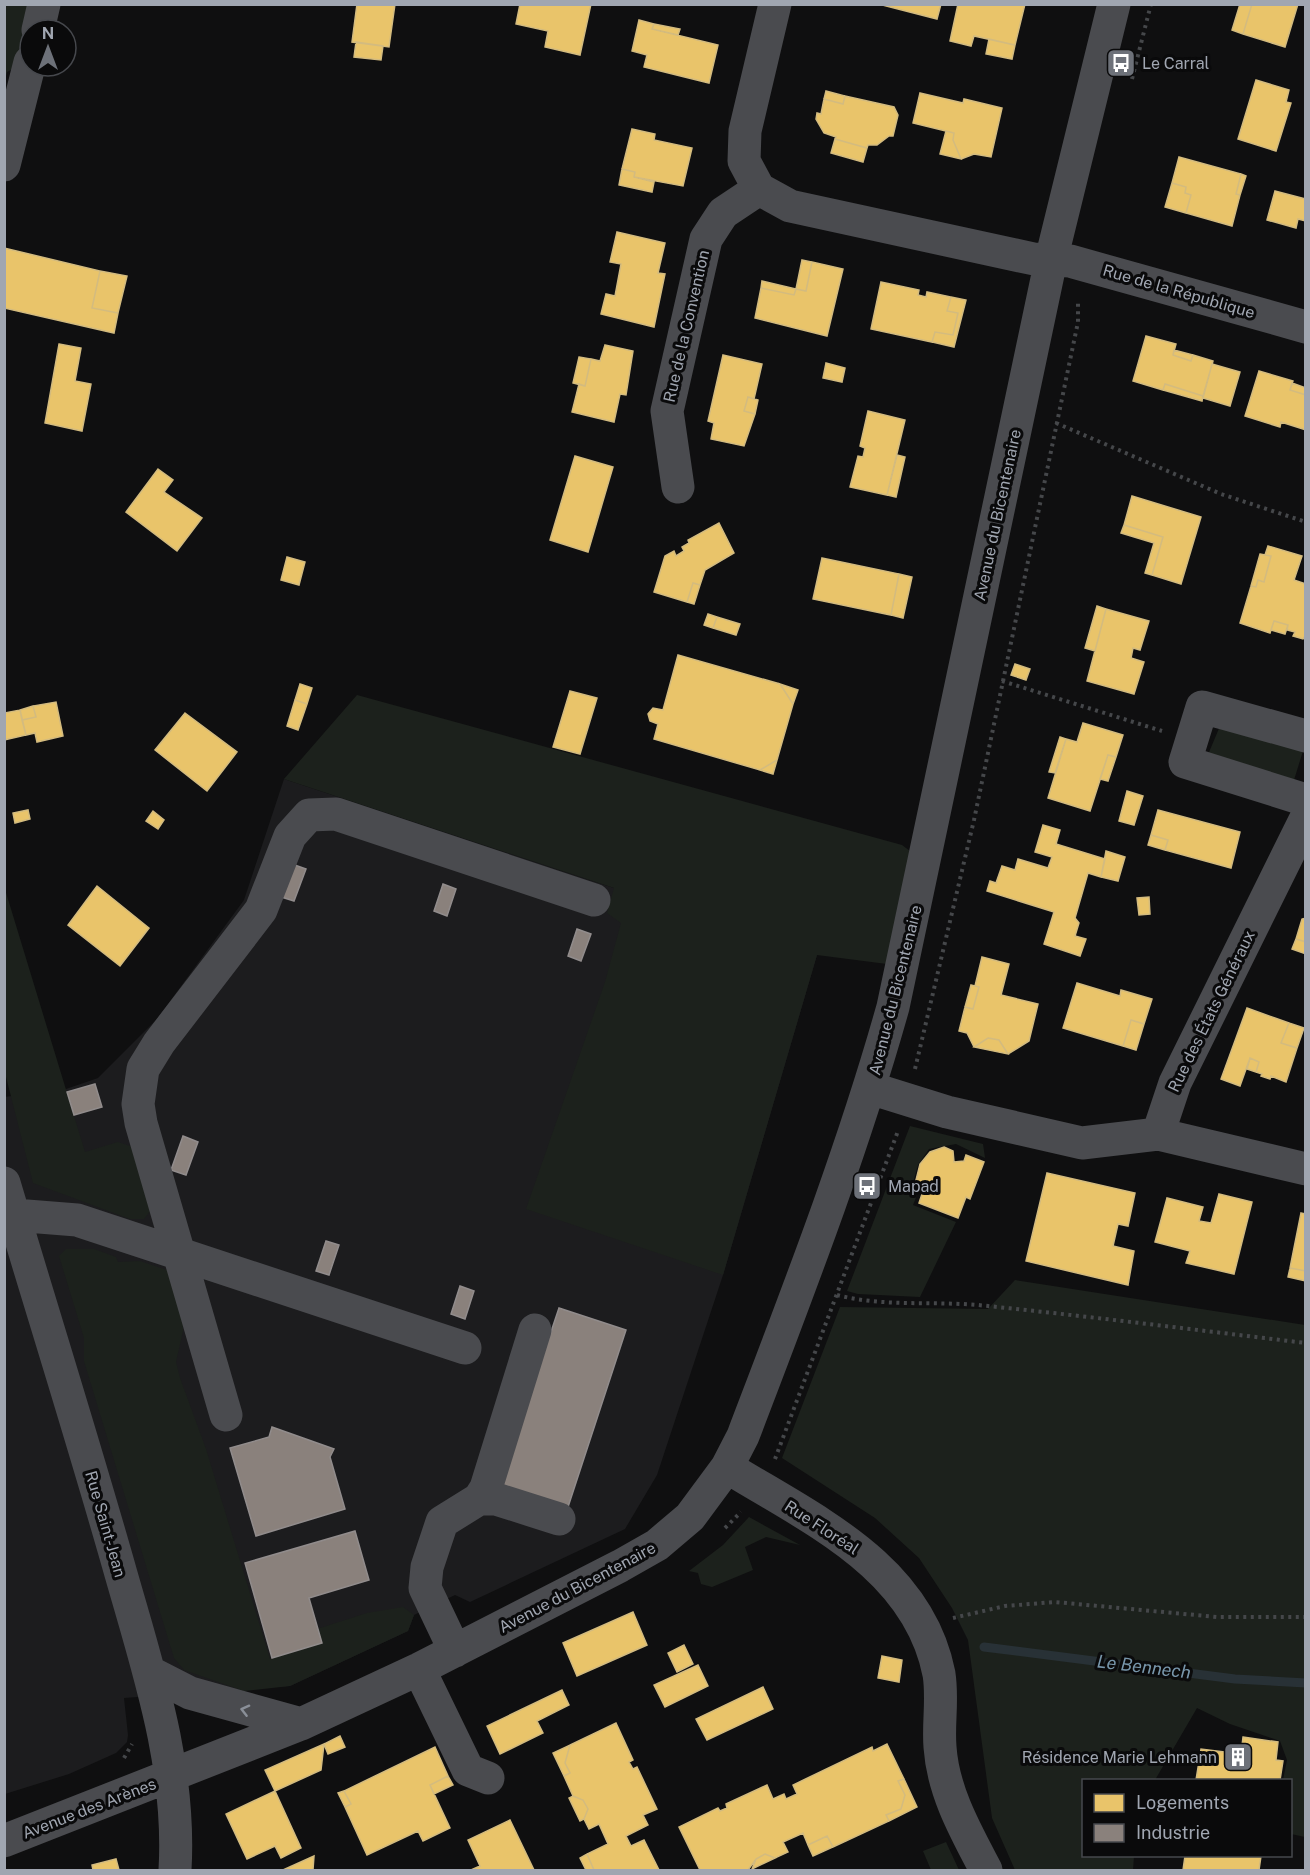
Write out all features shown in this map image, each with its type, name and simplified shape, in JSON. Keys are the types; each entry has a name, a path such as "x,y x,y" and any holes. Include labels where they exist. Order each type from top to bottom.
{"street":[{"path":"775,4 745,131 744,161 759,189 790,206 1034,259 1051,260"},
{"name":"Avenue du Bicentenaire","path":"172,1775 302,1724 419,1669 657,1545 690,1517 727,1467 743,1436 759,1396 838,1183 870,1088 913,923 1051,260 1114,4"},
{"path":"4,165 26,78"},
{"name":"Rue de la Convention","path":"678,487 667,411 706,239 723,213 759,189"},
{"name":"Rue de la République","path":"1051,260 1070,261 1305,327"},
{"path":"1305,736 1202,707 1185,762 1305,800"},
{"path":"226,1414 141,1123 138,1104 143,1069 159,1043 261,910 290,836 309,815 336,814 594,900"},
{"name":"Rue des États Généraux","path":"1158,1134 1175,1083 1305,818"},
{"path":"870,1088 947,1112 1082,1143 1158,1134 1305,1169"},
{"name":"Rue Saint-Jean","path":"4,1183 149,1672 172,1775 176,1819 175,1870"},
{"path":"14,1215 77,1220 465,1348"},
{"path":"455,1651 425,1588 427,1567 442,1522 479,1499 486,1488 535,1330"},
{"name":"Rue Floréal","path":"727,1467 850,1542 894,1584 922,1623 938,1672 941,1694 940,1746 946,1784 964,1829 986,1870"},
{"path":"479,1499 496,1499 559,1519"},
{"path":"419,1669 468,1770 488,1778"},
{"path":"149,1672 190,1693 302,1724"},
{"name":"Avenue des Arènes","path":"4,1841 172,1775"}],"path":[{"path":"1056,423 1221,494 1305,522"},
{"path":"1002,681 1191,741"},
{"path":"837,1295 857,1301 956,1303 1091,1316 1305,1343"},
{"path":"949,1619 1005,1606 1055,1602 1217,1617 1305,1617"}],"shaded area":[{"path":"5,5 36,5 33,18 18,18 18,66 7,72 5,80"},
{"path":"357,695 902,845 910,851 887,964 817,955 723,1275 526,1209 605,982 621,923 607,913 614,888 284,779"},
{"path":"1220,726 1303,751 1294,780 1207,757"},
{"path":"284,779 817,955 723,1275 657,1475 625,1529 470,1602 455,1595 414,1615 408,1631 290,1686 124,1698 127,1742 116,1753 69,1774 5,1794 4,1097 66,1089 98,1078 157,1019 244,900"},
{"path":"4,886 85,1152 118,1142 136,1148 151,1210 144,1219 130,1219 33,1183 5,1073"},
{"path":"910,1126 983,1144 985,1158 956,1144 929,1149 918,1165 912,1186 919,1190 913,1205 956,1222 920,1297 858,1294 847,1291"},
{"path":"66,1249 94,1249 116,1257 118,1262 140,1261 167,1270 183,1314 183,1331 176,1362 180,1378 206,1449 270,1659 321,1643 317,1629 367,1613 403,1607 414,1615 408,1631 290,1686 244,1691 184,1670 174,1658 84,1361 84,1338 59,1256"},
{"path":"1015,1280 1305,1325 1305,1837 1292,1834 1292,1779 1283,1779 1287,1760 1280,1741 1230,1724 1197,1708 1156,1779 1082,1779 1082,1857 1134,1857 1133,1870 1015,1870 992,1818 968,1640 952,1608 919,1558 875,1518 782,1458 840,1307 988,1309"},
{"path":"749,1517 800,1545 766,1537 745,1547 753,1570 712,1587 701,1584 698,1573 689,1571 723,1545"},
{"path":"946,1842 959,1870 931,1870 923,1851"}],"building: Logements":[{"path":"357,4 395,4 389,47 352,42"},
{"path":"520,4 591,4 580,55 545,47 548,31 516,24"},
{"path":"882,4 941,4 937,19 882,5"},
{"path":"958,4 1025,4 1015,45 974,36 971,46 950,41"},
{"path":"1240,4 1252,4 1243,34 1232,30"},
{"path":"1252,4 1298,4 1285,47 1243,34"},
{"path":"639,20 654,24 652,29 718,45 709,83 644,67 647,55 632,51"},
{"path":"654,24 680,29 678,35 652,29"},
{"path":"989,39 1015,45 1012,59 986,54"},
{"path":"356,42 383,46 381,60 354,57"},
{"path":"1256,80 1289,90 1286,102 1291,103 1276,151 1238,139"},
{"path":"826,91 845,96 843,104 824,99"},
{"path":"920,93 963,103 964,99 1002,108 991,157 974,154 961,159 953,140 954,133 913,123"},
{"path":"845,96 894,107 898,115 893,136 889,136 877,145 868,145 867,148 835,139 836,137 824,133 816,119 817,113 821,114 824,99 843,104"},
{"path":"632,129 655,134 654,140 692,148 683,186 634,177 635,172 622,169"},
{"path":"946,131 954,133 953,140 961,159 940,154"},
{"path":"835,139 867,148 863,162 831,153"},
{"path":"1179,157 1241,174 1236,194 1240,195 1232,226 1186,213 1191,195 1185,193 1186,187 1172,183"},
{"path":"622,169 635,172 634,177 654,182 652,192 619,185"},
{"path":"1241,174 1246,176 1240,195 1236,194"},
{"path":"1172,183 1186,187 1185,193 1191,195 1186,213 1165,207"},
{"path":"1275,191 1306,199 1306,221 1298,219 1296,228 1267,220"},
{"path":"617,232 665,243 658,273 665,274 654,327 601,314 606,294 615,296 621,264 610,262"},
{"path":"4,248 100,271 92,308 118,313 114,333 4,308"},
{"path":"802,260 812,262 806,291 796,289"},
{"path":"812,262 843,269 827,336 755,318 761,288 794,295 796,289 806,291"},
{"path":"100,271 127,276 118,313 92,308"},
{"path":"762,281 796,289 794,295 761,288"},
{"path":"881,282 919,290 918,295 926,297 927,292 951,297 947,311 958,313 953,335 935,332 932,342 871,329"},
{"path":"951,297 966,300 954,347 932,342 935,332 953,335 958,313 947,311"},
{"path":"1146,336 1176,344 1173,355 1191,361 1193,355 1213,361 1203,396 1165,384 1163,390 1133,381"},
{"path":"59,344 81,348 75,381 91,384 82,431 45,423"},
{"path":"605,345 633,351 626,395 620,394 614,422 572,412 579,384 585,386 591,359 600,361"},
{"path":"1174,350 1193,355 1191,361 1173,355"},
{"path":"723,355 762,364 754,399 748,397 744,411 755,414 744,446 711,439 714,423 708,421"},
{"path":"579,357 591,359 585,386 573,383"},
{"path":"826,363 845,368 842,382 823,378"},
{"path":"1212,364 1240,372 1230,406 1203,398"},
{"path":"1259,371 1293,381 1290,390 1306,395 1306,430 1281,422 1280,427 1245,416"},
{"path":"1292,383 1306,388 1306,395 1290,390"},
{"path":"1165,384 1203,396 1202,401 1163,390"},
{"path":"748,397 758,400 755,414 744,411"},
{"path":"868,411 905,420 887,495 850,487 858,456 863,457 865,448 860,446"},
{"path":"897,455 905,457 896,497 887,495"},
{"path":"575,456 613,467 588,552 550,540"},
{"path":"158,469 173,480 164,492 202,518 177,551 126,512"},
{"path":"1132,496 1201,517 1181,584 1152,575 1163,537 1124,525"},
{"path":"719,523 734,553 705,570 700,585 693,583 687,602 654,592 665,556 674,551 676,556 684,551 682,547 689,543 688,540"},
{"path":"1124,525 1163,537 1152,575 1145,573 1154,543 1121,533"},
{"path":"1268,546 1302,556 1294,580 1306,584 1306,635 1303,639 1293,636 1295,632 1287,630 1288,625 1274,621 1270,633 1240,623 1251,586 1256,587 1258,580 1264,582 1271,556 1265,555"},
{"path":"1260,554 1271,556 1264,582 1258,580 1256,587 1251,586"},
{"path":"287,557 305,562 299,585 281,580"},
{"path":"822,558 899,574 891,615 813,599"},
{"path":"899,574 912,577 903,618 891,615"},
{"path":"693,583 700,585 694,604 687,602"},
{"path":"1097,606 1106,609 1095,651 1085,648"},
{"path":"1106,609 1149,621 1140,650 1133,648 1131,658 1144,662 1134,694 1087,681"},
{"path":"708,614 717,617 713,628 704,625"},
{"path":"717,617 740,624 736,635 713,628"},
{"path":"1274,621 1288,625 1285,634 1271,630"},
{"path":"678,655 780,684 793,704 777,760 760,770 654,739 658,724 650,721 648,714 653,708 663,710"},
{"path":"1015,664 1030,669 1026,680 1011,675"},
{"path":"300,684 312,688 307,704 295,700"},
{"path":"780,684 798,690 793,704"},
{"path":"570,691 597,698 580,754 553,747"},
{"path":"295,700 307,704 298,730 287,726"},
{"path":"56,702 63,736 37,742 35,733 26,735 22,720 36,717 33,706"},
{"path":"33,706 36,717 22,720 20,710"},
{"path":"20,710 26,735 4,740 4,713"},
{"path":"185,713 237,752 207,791 155,750"},
{"path":"1083,723 1123,735 1116,757 1108,755 1090,811 1048,798 1066,739 1077,742"},
{"path":"1060,737 1066,739 1055,773 1049,772"},
{"path":"1108,755 1116,757 1108,781 1100,779"},
{"path":"777,760 773,774 760,770"},
{"path":"1127,791 1143,796 1134,825 1119,821"},
{"path":"28,810 30,819 15,823 13,813"},
{"path":"1158,810 1240,832 1231,868 1165,850 1168,840 1151,835"},
{"path":"153,811 164,820 158,829 146,821"},
{"path":"1043,825 1060,830 1056,844 1105,859 1101,877 1088,873 1075,918 1079,923 1075,936 1086,939 1080,956 1044,944 1054,912 987,891 990,881 996,883 1002,866 1015,870 1018,859 1048,868 1052,857 1035,852"},
{"path":"1151,835 1168,840 1165,850 1148,845"},
{"path":"1106,851 1125,857 1118,881 1101,877"},
{"path":"97,886 149,928 120,966 68,925"},
{"path":"1149,897 1150,914 1139,915 1137,898"},
{"path":"1306,918 1306,942 1296,939 1302,919"},
{"path":"1296,939 1306,942 1306,954 1292,949"},
{"path":"982,957 1009,964 1001,995 1038,1004 1029,1041 1008,1054 999,1040 988,1038 974,1047 967,1033 959,1031 965,1007 973,1009 979,987 975,986"},
{"path":"1077,983 1120,996 1121,990 1152,999 1144,1024 1131,1020 1123,1046 1063,1028"},
{"path":"971,985 979,987 973,1009 965,1007"},
{"path":"1247,1008 1289,1023 1281,1043 1297,1048 1286,1082 1271,1076 1270,1079 1261,1076 1262,1074 1256,1072 1259,1062 1250,1058 1240,1086 1221,1079"},
{"path":"1131,1020 1144,1024 1136,1050 1123,1046"},
{"path":"1289,1023 1304,1028 1297,1048 1281,1043"},
{"path":"988,1038 999,1040 1008,1054 974,1047"},
{"path":"1250,1058 1259,1062 1256,1072 1247,1069"},
{"path":"944,1147 953,1151 954,1162 964,1161 966,1155 984,1162 970,1199 966,1197 958,1218 919,1203 924,1188 915,1184 920,1164 930,1152"},
{"path":"1047,1173 1135,1193 1128,1226 1118,1224 1113,1246 1134,1251 1128,1285 1026,1261"},
{"path":"1219,1194 1252,1202 1234,1274 1186,1263 1190,1251 1155,1242 1167,1198 1203,1207 1199,1221 1211,1223"},
{"path":"1301,1213 1306,1214 1306,1271 1290,1268"},
{"path":"1290,1268 1306,1271 1306,1281 1288,1277"},
{"path":"633,1612 647,1645 577,1676 563,1643"},
{"path":"684,1645 693,1664 677,1672 668,1653"},
{"path":"882,1656 902,1660 899,1682 878,1678"},
{"path":"698,1665 708,1686 665,1707 654,1685"},
{"path":"763,1687 773,1709 707,1740 696,1719"},
{"path":"562,1690 569,1705 537,1721 543,1733 500,1754 487,1726"},
{"path":"616,1723 633,1760 629,1762 633,1769 637,1767 657,1809 643,1815 648,1825 626,1836 631,1846 644,1840 659,1870 594,1870 587,1854 608,1844 599,1824 589,1829 584,1819 588,1809 583,1800 573,1796 564,1776 570,1773 565,1763 570,1745"},
{"path":"340,1736 345,1747 328,1754 324,1744"},
{"name":"Résidence Marie Lehmann","path":"1243,1737 1278,1742 1276,1760 1283,1761 1280,1779 1196,1779 1201,1749 1241,1754"},
{"path":"324,1744 321,1770 275,1791 265,1770"},
{"path":"887,1744 904,1779 898,1781 905,1795 901,1809 886,1815 889,1821 833,1847 827,1836 808,1845 803,1833 783,1842 788,1852 775,1858 765,1854 756,1859 748,1870 700,1870 679,1827 718,1808 720,1811 727,1808 726,1804 767,1785 773,1799 784,1794 786,1799 797,1794 793,1785 872,1747 873,1751"},
{"path":"570,1745 565,1763 570,1773 564,1776 553,1753"},
{"path":"435,1747 448,1776 430,1785 450,1828 423,1841 418,1831 367,1855 345,1807 351,1804 344,1791"},
{"path":"448,1776 453,1785 434,1794 430,1785"},
{"path":"904,1779 917,1807 889,1821 886,1815 901,1809 905,1795 898,1781"},
{"path":"275,1791 301,1848 281,1858 275,1846 247,1859 226,1814"},
{"path":"344,1791 351,1804 345,1807 338,1793"},
{"path":"573,1796 583,1800 588,1809 584,1819 580,1821 569,1798"},
{"path":"510,1820 534,1870 471,1870 480,1866 468,1840"},
{"path":"827,1836 833,1847 813,1856 808,1845"},
{"path":"587,1854 594,1870 586,1870 580,1858"},
{"path":"765,1854 775,1858 752,1869 756,1859"},
{"path":"314,1856 313,1870 283,1870"},
{"path":"1185,1857 1261,1857 1259,1870 1183,1870"},
{"path":"116,1859 119,1870 93,1870 92,1865"}],"building: Industrie":[{"path":"289,863 306,869 294,901 278,896"},
{"path":"443,884 456,889 447,916 434,911"},
{"path":"577,929 591,934 581,961 568,956"},
{"path":"95,1084 102,1107 74,1115 67,1092"},
{"path":"183,1136 198,1142 186,1175 171,1170"},
{"path":"326,1241 339,1245 329,1275 316,1271"},
{"path":"460,1286 474,1291 465,1319 451,1314"},
{"path":"559,1308 626,1330 567,1510 499,1487"},
{"path":"272,1427 334,1449 330,1457 345,1509 256,1536 230,1448 269,1437"},
{"path":"355,1531 369,1580 309,1598 322,1643 272,1658 245,1563"}],"waterway":[{"name":"Le Bennech","path":"984,1647 1235,1679 1306,1683"}],"place":[{"name":"Le Carral","path":"1121,63"},
{"name":"Mapad","path":"867,1186"},
{"name":"Résidence Marie Lehmann","path":"1238,1757"}]}
